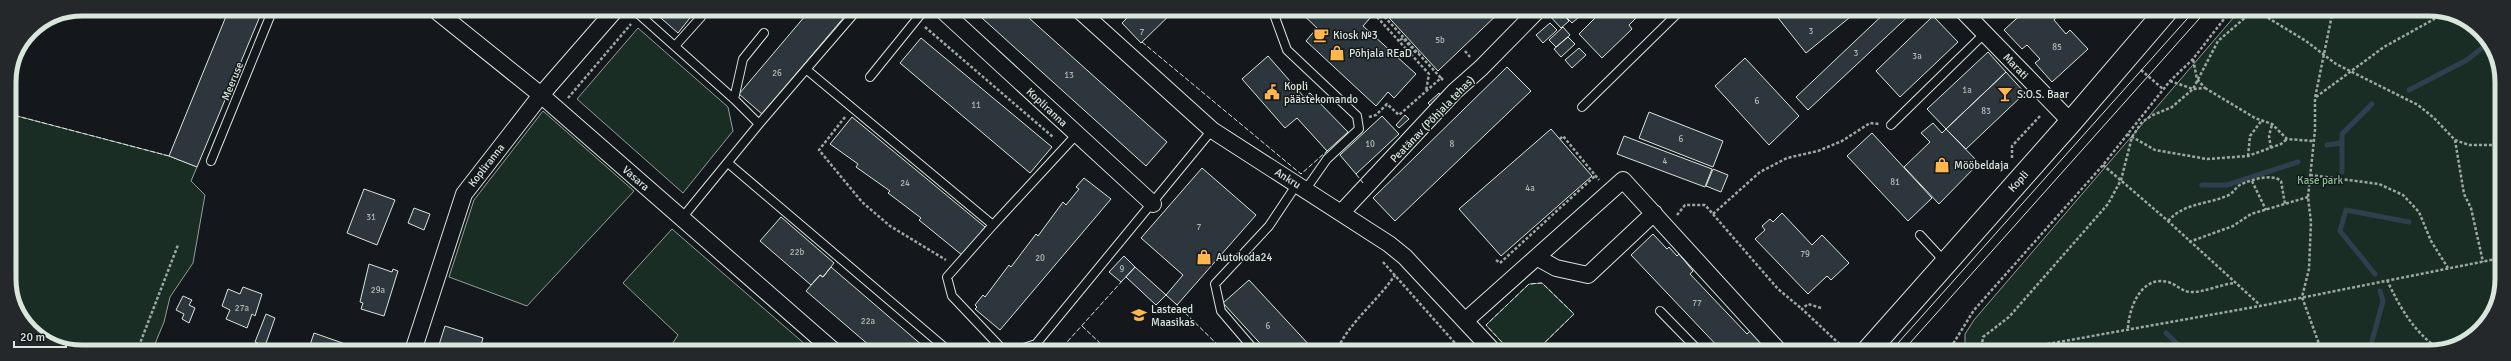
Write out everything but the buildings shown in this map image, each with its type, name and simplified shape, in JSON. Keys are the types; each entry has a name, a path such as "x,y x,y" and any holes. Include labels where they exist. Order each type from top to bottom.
{"street":[{"name":"Vasara","path":"443,16 541,95 827,345"},
{"name":"Kopliranna","path":"415,345 464,194 541,95 610,16"},
{"name":"Kopliranna","path":"949,16 1153,204"},
{"name":"Ankru","path":"1086,16 1212,130 1342,212 1405,258 1488,345"},
{"name":"Peatänav (Põhjala tehas)","path":"1342,212 1455,91 1481,68 1532,16"},
{"name":"Marati","path":"1967,16 2071,122"},
{"name":"Kopli","path":"1873,345 2071,122 2162,16"},
{"path":"1466,321 1538,258 1623,180 1774,345"},
{"path":"1538,258 1556,268 1588,275 1654,213"}],"lane":[{"name":"Meeruse","path":"211,161 270,16"},
{"path":"642,16 734,99 759,124"},
{"path":"682,218 759,124 852,16"},
{"path":"870,77 919,16"},
{"path":"1250,345 1221,312 1215,284 1269,226 1301,187 1327,159 1359,129 1356,116 1287,50 1275,16"},
{"path":"1582,106 1675,16"},
{"path":"675,46 701,17"},
{"path":"734,99 743,59 764,33"},
{"path":"1891,125 1984,34"},
{"path":"807,70 993,225"},
{"path":"1033,345 1036,344 1153,204 1212,130"},
{"path":"998,345 952,296 947,277 1077,134"},
{"path":"728,163 942,345"},
{"path":"1920,235 1946,263"},
{"path":"1660,311 1693,345"}],"path":[{"path":"563,104 632,16"},
{"path":"1384,16 1419,52 1441,78"},
{"path":"1952,345 1974,310 2103,165 2170,81 2193,59 2226,16"},
{"path":"1981,345 1983,337 2009,317 2108,204 2121,180 2132,137 2142,122 2153,115 2172,107 2193,89 2218,41 2248,16"},
{"path":"2265,16 2306,41 2323,55 2350,72 2391,90 2418,106 2434,118 2455,140 2482,146 2495,145"},
{"path":"2319,345 2302,297 2309,269 2311,222 2308,197 2314,141 2315,98 2332,16"},
{"path":"1376,17 1400,40 1429,74 1426,92"},
{"path":"2315,98 2409,31 2436,17"},
{"path":"917,19 1056,140"},
{"path":"1400,40 1403,38 1415,52 1419,52"},
{"path":"2193,59 2197,79 2205,88 2255,118 2272,124 2287,139"},
{"path":"2136,67 2164,89"},
{"path":"2170,81 2193,89 2205,88"},
{"path":"1357,120 1376,115 1387,104 1399,115 1435,84"},
{"path":"853,107 819,150 862,202 890,226 956,266"},
{"path":"2248,156 2250,136 2262,120"},
{"path":"1713,214 1760,172 1787,158 1818,151 1842,142 1870,123 1891,125"},
{"path":"2271,148 2269,136 2272,124"},
{"path":"2127,134 2155,150 2207,159 2248,156 2271,148 2287,139 2314,141"},
{"path":"1560,139 1563,136 1610,192"},
{"path":"2455,140 2464,194 2471,208 2482,262"},
{"path":"2103,165 2168,221 2260,306"},
{"path":"1496,260 1500,263 1596,175"},
{"path":"2310,175 2379,184 2404,195 2419,212 2431,241 2448,268"},
{"path":"2168,221 2176,212 2187,206 2229,195 2241,184 2271,177 2278,178 2284,188 2285,204"},
{"path":"2252,181 2266,210"},
{"path":"2189,242 2233,226 2251,214 2308,197"},
{"path":"1667,228 1685,205 1705,205 1778,290 1802,309 1841,345"},
{"path":"139,345 178,245"},
{"path":"1379,256 1394,275 1458,345"},
{"path":"2039,345 2128,328 2260,306 2495,259"},
{"path":"1340,345 1346,332 1383,293 1394,275"},
{"path":"2387,280 2408,321 2432,345"},
{"path":"2128,328 2132,306 2142,289 2150,284 2158,281 2167,282 2190,292 2235,283"},
{"path":"1802,309 1808,304 1821,308"}],"green space":[{"name":"Kase park","path":"2235,16 2429,16 2446,18 2466,27 2473,32 2486,49 2494,69 2495,82 2495,279 2493,296 2488,308 2473,329 2462,336 2450,342 2429,345 1965,345 1965,334 1974,320"},
{"path":"638,28 728,107 733,131 683,193 577,99"},
{"path":"543,111 634,191 527,306 449,277 474,200"},
{"path":"16,114 17,116 169,156 197,167 191,181 205,195 193,263 170,297 164,322 154,345 82,345 61,342 45,334 35,326 27,316 19,300 16,279"},
{"path":"672,229 806,345 672,345 678,335 623,283"},
{"path":"1542,283 1574,314 1542,345 1505,345 1486,325 1529,284"}],"waterway":[{"path":"2409,90 2467,60 2484,46"},
{"path":"2342,172 2342,134 2372,104"},
{"path":"2327,145 2341,143"},
{"path":"2202,185 2227,185 2298,162"},
{"path":"2375,274 2340,231 2346,210 2409,222"},
{"path":"2371,345 2383,301 2380,291"},
{"path":"2166,333 2179,345"}],"tram line":[{"path":"1896,345 2190,16"},
{"path":"1908,345 2202,16"}],"fence":[{"path":"1142,42 1301,174 1327,151"},
{"path":"16,114 17,116 169,156"},
{"path":"1356,174 1363,183"},
{"path":"1064,345 1123,280"},
{"path":"1505,345 1486,325 1529,284 1542,283 1574,314 1542,345"},
{"path":"1175,303 1218,345"},
{"path":"1082,326 1102,345"}],"place":[{"name":"Kiosk №3","path":"1321,35"},
{"name":"Põhjala REaD","path":"1337,53"},
{"name":"Kopli päästekomando","path":"1272,92"},
{"name":"S.O.S. Baar","path":"2005,94"},
{"name":"Mööbeldaja","path":"1942,165"},
{"name":"Autokoda24","path":"1204,257"},
{"name":"Lasteaed Maasikas","path":"1139,315"}]}
